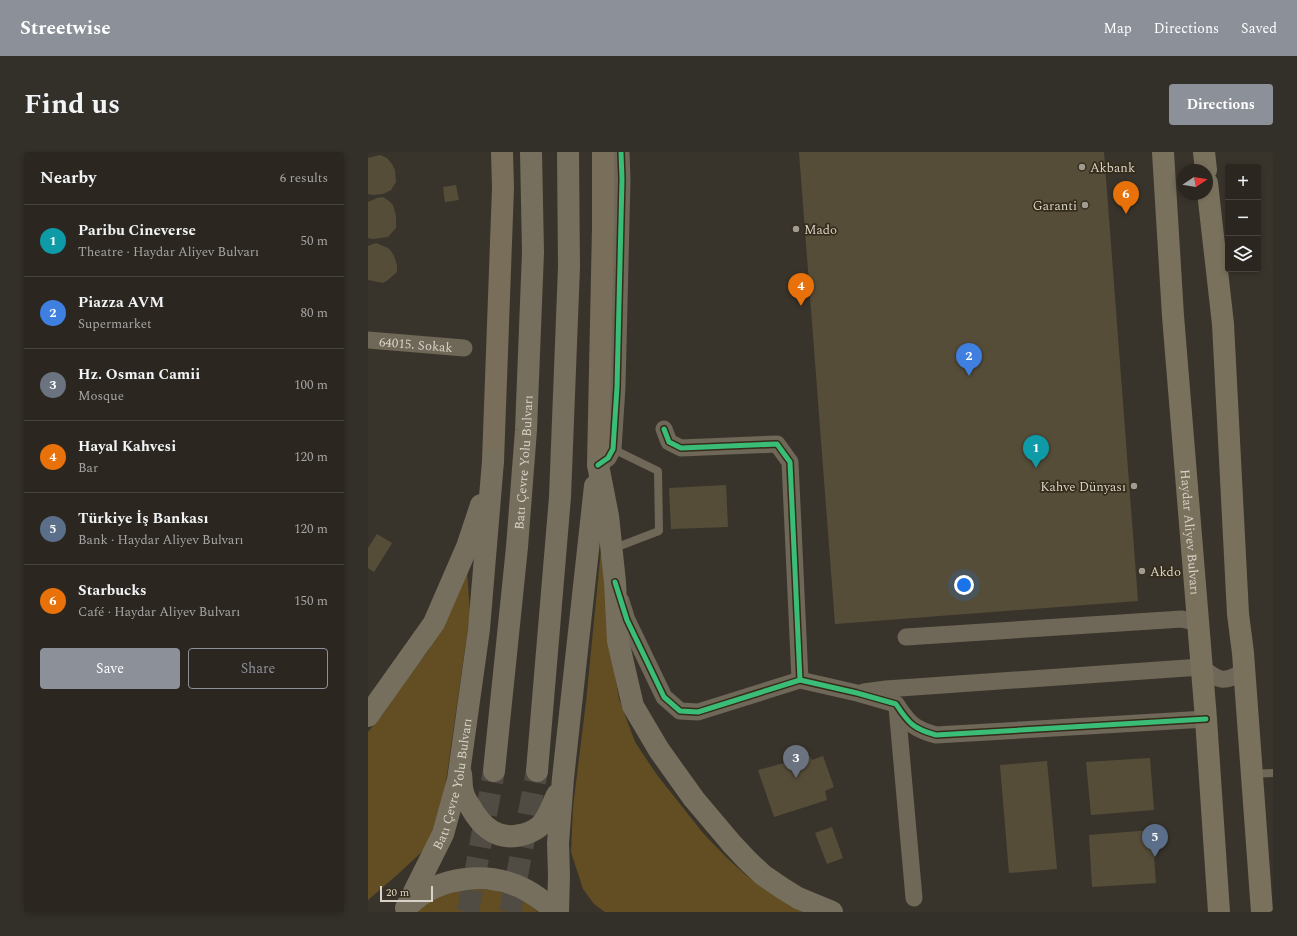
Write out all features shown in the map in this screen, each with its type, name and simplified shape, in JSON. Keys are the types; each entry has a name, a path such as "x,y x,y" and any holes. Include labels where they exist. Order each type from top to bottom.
{"highway":[{"name":"Batı Çevre Yolu Bulvarı","path":"494,771 516,555 526,430 533,252 531,152"},
{"path":"537,771 560,497 569,267 568,152"},
{"path":"368,716 434,623 476,523 493,462"},
{"name":"Batı Çevre Yolu Bulvarı","path":"404,910 443,834 458,780 479,629 493,462"},
{"path":"598,465 608,516 612,550 618,641 634,706 660,750 694,799 732,844 753,866 770,880 798,898 832,912"},
{"path":"557,912 559,875 558,843 563,778 598,465"},
{"path":"460,760 463,794 472,810 483,825 490,831 505,836 513,837 522,835 531,832 540,826 548,816 563,778"},
{"path":"404,910 427,892 446,884 466,879 486,878 506,882 525,889 543,900 557,912"}],"main road":[{"path":"493,462 503,188 502,152"},
{"path":"598,465 603,152"},
{"name":"Haydar Aliyev Bulvarı","path":"1163,152 1173,316 1202,666 1219,912"},
{"path":"1204,152 1205,164"},
{"path":"1209,200 1223,324 1238,607 1262,912"}],"street":[{"path":"598,465 608,458 613,449 617,387 622,179 621,152"},
{"name":"64015. Sokak","path":"368,340 464,348"},
{"path":"664,429 669,442 681,448 777,444 790,462 800,680"},
{"path":"614,582 627,620 648,666 664,696 680,711 698,712 800,680 857,693 896,704 907,720 921,731 936,735 1206,719"},
{"path":"906,638 1182,619 1198,623"},
{"path":"857,693 886,689 1202,666 1215,678 1225,679 1234,677 1244,671"},
{"path":"896,704 914,898"}],"lane":[{"path":"612,550 659,531 658,471 613,449"},
{"path":"1252,774 1273,773"}],"shaded area":[{"path":"601,550 604,562 608,631 619,699 635,742 657,775 703,833 726,857 747,876 770,892 804,912 605,912 594,904 583,889 571,852 573,807 586,702"},
{"path":"467,571 470,613 443,803 426,848 368,900 368,732 383,714 400,688 428,651"},
{"path":"464,889 495,890 525,901 538,912 415,912 434,898"}],"building":[{"path":"799,152 1104,152 1138,601 835,624"},
{"path":"380,155 387,158 392,164 395,170 396,182 391,190 383,194 368,194 368,158"},
{"path":"456,185 459,200 445,202 443,187"},
{"path":"383,197 393,205 396,216 396,228 388,237 373,239 368,238 368,202"},
{"path":"376,243 388,248 391,251 397,265 397,272 383,283 368,280 368,246"},
{"path":"726,485 728,527 671,529 669,488"},
{"path":"377,534 392,543 374,572 368,568 368,548"},
{"path":"810,756 812,760 823,756 834,787 825,791 827,800 774,817 758,770"},
{"path":"1150,758 1154,810 1091,815 1086,762"},
{"path":"1047,761 1057,869 1009,873 1000,765"},
{"path":"832,827 843,858 827,864 815,833"},
{"path":"1152,830 1156,883 1092,887 1089,835"}],"tunnel":[{"path":"468,912 494,771"},
{"path":"510,912 537,771"}],"cycle path":[{"path":"598,465 608,458 613,449 617,387 622,179 621,152"},
{"path":"664,429 669,442 681,448 777,444 790,462 800,680"},
{"path":"615,582 627,620 664,697 680,711 698,712 800,680 857,693 896,704 913,725 936,735 1206,719"}],"place":[{"name":"Akbank","path":"1082,167"},
{"name":"Garanti","path":"1085,205"},
{"name":"Starbucks","path":"1126,214"},
{"name":"Mado","path":"796,229"},
{"name":"Hayal Kahvesi","path":"801,306"},
{"name":"Piazza AVM","path":"969,376"},
{"name":"Paribu Cineverse","path":"1036,468"},
{"name":"Kahve Dünyası","path":"1134,486"},
{"name":"Akdo","path":"1142,571"},
{"name":"Hz. Osman Camii","path":"796,778"},
{"name":"Türkiye İş Bankası","path":"1155,857"}]}
